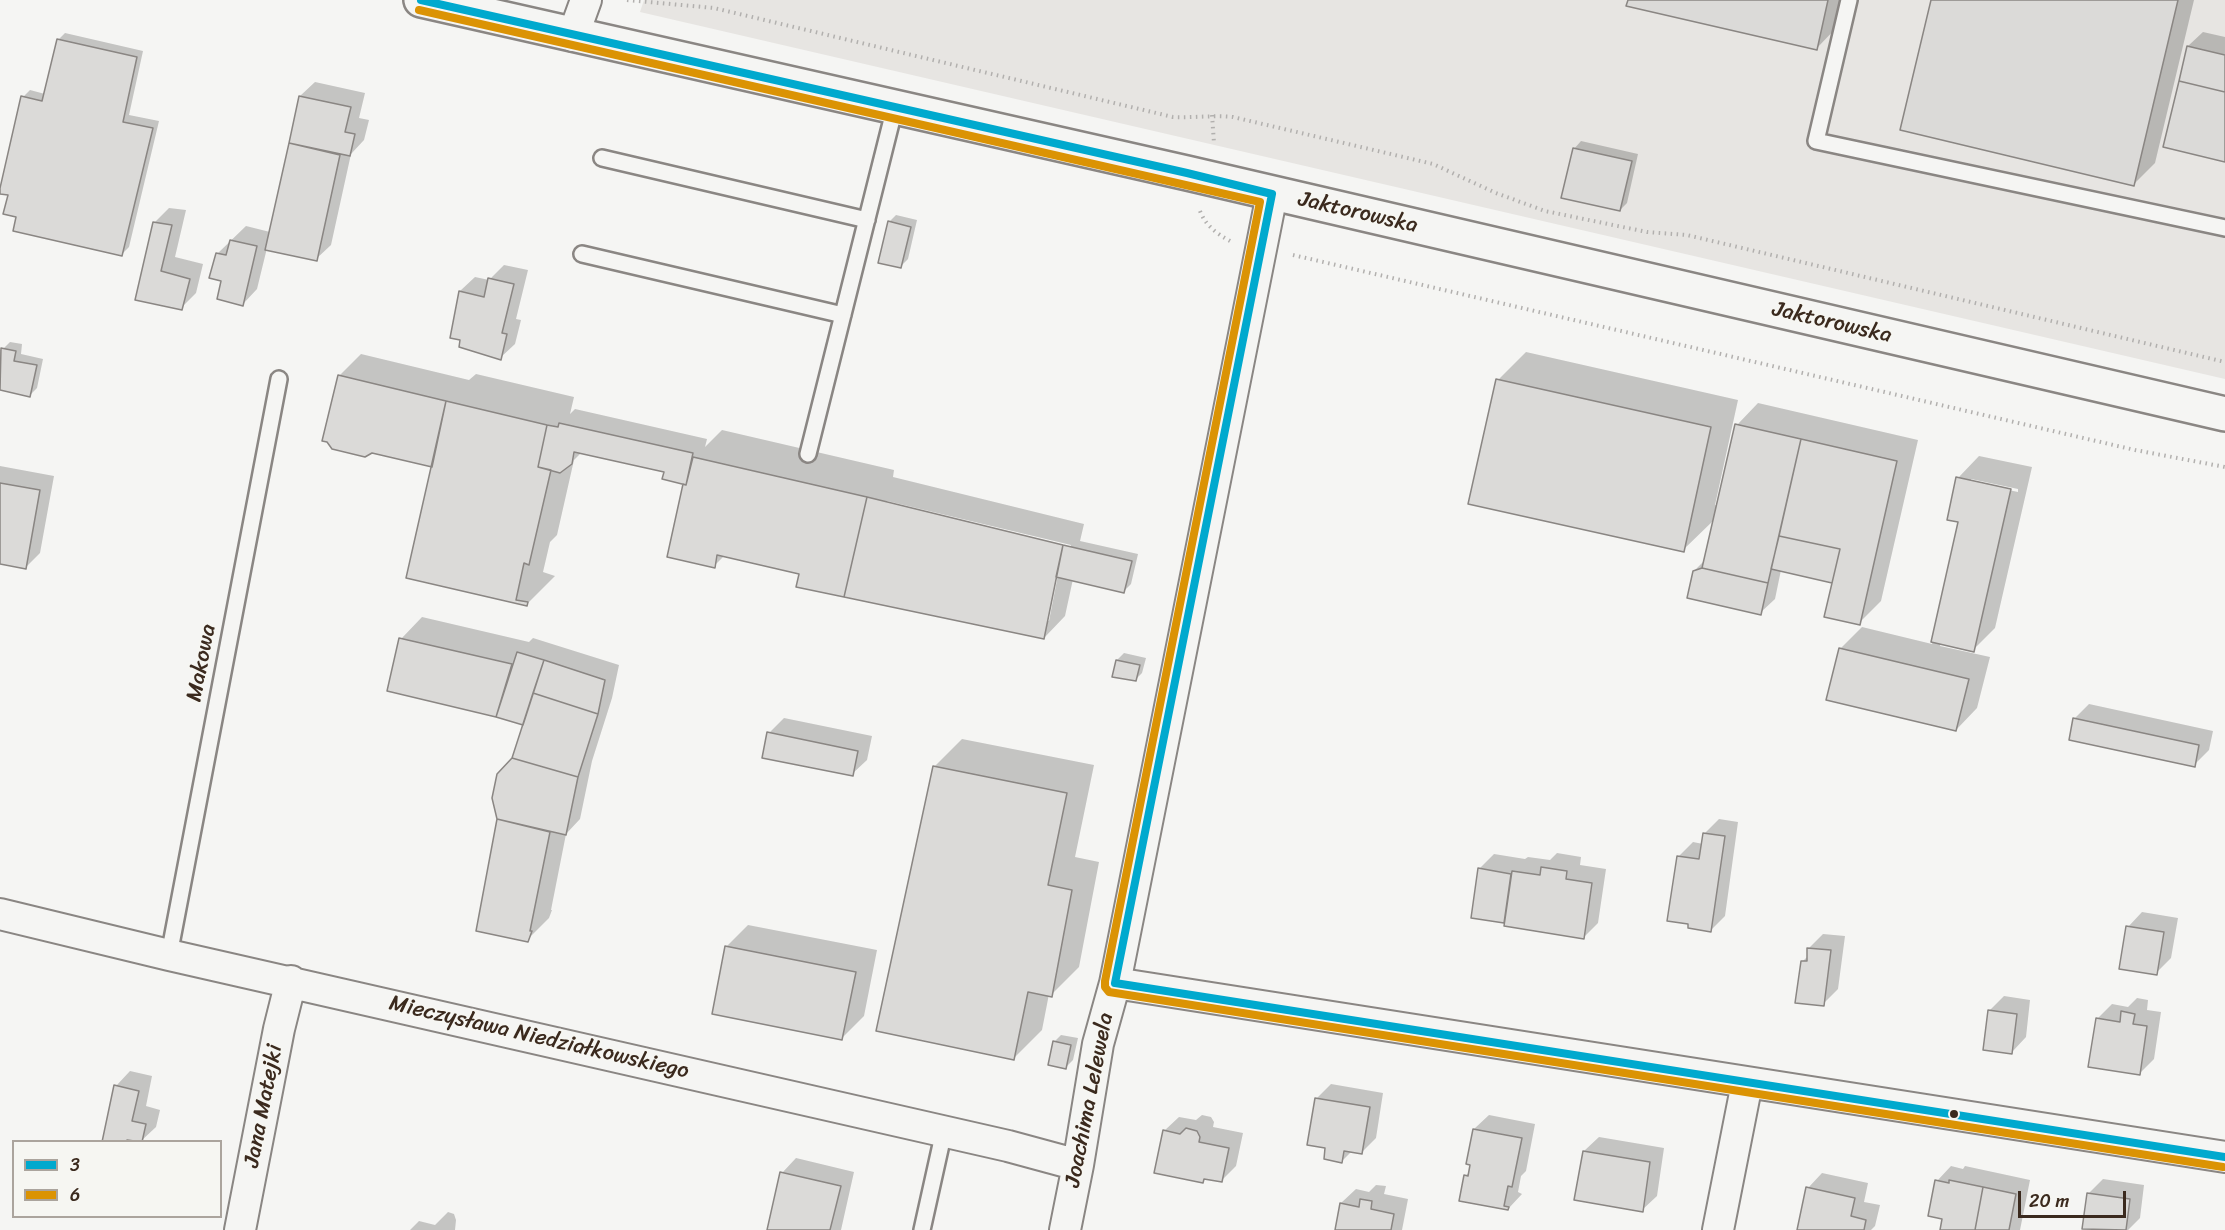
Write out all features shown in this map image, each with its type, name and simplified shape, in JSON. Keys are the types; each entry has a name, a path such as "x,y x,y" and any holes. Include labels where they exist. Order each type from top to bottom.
{"main road":[{"name":"Jaktorowska","path":"421,0 1187,173 2225,414"}],"street":[{"path":"573,36 586,0"},
{"name":"Joachima Lelewela","path":"1065,1230 1098,1044 1115,983 1272,194"},
{"name":"Mieczysława Niedziałkowskiego","path":"0,914 170,955 944,1131 1078,1165"},
{"name":"Jana Matejki","path":"240,1230 279,1029 291,981"},
{"path":"1115,983 2225,1157"},
{"path":"1718,1230 1748,1083"}],"lane":[{"path":"1849,0 1816,141 2225,228"},
{"path":"808,454 895,107"},
{"path":"602,158 867,220"},
{"path":"582,254 843,315"},
{"name":"Makowa","path":"170,955 279,379"},
{"path":"922,1230 944,1131"}],"path":[{"path":"627,0 714,8 1173,117 1201,118 1212,115 1233,117 1433,164 1496,193 1545,211 1647,232 1687,236 2225,362"},
{"path":"1292,255 2124,447 2225,467"}],"shaded area":[{"path":"644,0 2225,0 2225,379 640,12"}],"building":[{"path":"1628,0 1828,0 1817,50 1626,6"},
{"path":"1931,0 2178,0 2134,186 1900,130"},
{"path":"57,39 137,57 123,122 153,128 122,256 13,231 16,217 3,214 8,195 0,194 0,188 21,96 42,101"},
{"path":"2187,46 2225,55 2225,92 2179,81"},
{"path":"2179,81 2225,92 2225,162 2163,147"},
{"path":"299,96 351,107 345,132 355,134 350,156 289,143"},
{"path":"289,143 340,155 317,261 265,250"},
{"path":"1573,148 1632,161 1620,211 1561,198"},
{"path":"888,221 911,227 901,268 878,263"},
{"path":"153,222 172,225 161,271 190,279 182,310 135,300"},
{"path":"230,240 257,246 243,306 217,299 221,281 209,278 216,253 226,255"},
{"path":"488,278 514,284 502,333 507,334 501,360 459,347 460,340 450,338 459,291 484,297"},
{"path":"1,348 16,351 14,361 37,365 30,397 0,390"},
{"path":"338,375 446,401 432,467 372,453 365,457 332,449 327,442 322,441"},
{"path":"1496,379 1711,427 1684,552 1468,504"},
{"path":"446,401 547,425 538,467 551,470 529,565 524,563 516,600 528,602 527,606 406,578"},
{"path":"559,423 693,453 686,485 662,479 664,472 574,452 572,464 560,473 538,467 547,425 558,427"},
{"path":"1735,424 1801,439 1768,583 1702,568"},
{"path":"1801,439 1897,461 1860,625 1824,617 1840,549 1779,536"},
{"path":"693,457 867,497 844,597 796,587 799,574 717,555 715,568 667,557 683,484 686,485"},
{"path":"1956,477 2011,489 1974,652 1931,642 1958,522 1947,520"},
{"path":"0,483 40,490 26,569 0,564"},
{"path":"867,497 1063,545 1044,639 844,597"},
{"path":"1779,536 1840,549 1832,583 1771,569"},
{"path":"1063,545 1132,561 1124,593 1056,577"},
{"path":"1702,568 1768,583 1761,615 1687,598 1693,571"},
{"path":"399,638 512,664 496,717 387,691"},
{"path":"1839,648 1969,679 1956,731 1826,700"},
{"path":"517,652 544,660 523,725 496,717"},
{"path":"544,660 605,680 598,714 533,693"},
{"path":"1116,660 1140,665 1136,681 1112,677"},
{"path":"533,693 598,714 578,777 512,758"},
{"path":"2073,718 2199,745 2195,767 2069,740"},
{"path":"767,732 858,751 853,776 762,758"},
{"path":"512,758 578,777 566,835 497,819 492,798 497,774"},
{"path":"933,766 1067,793 1048,885 1072,890 1052,997 1028,992 1014,1060 876,1031"},
{"path":"497,819 550,832 528,942 476,931"},
{"path":"1703,833 1725,836 1711,932 1688,928 1688,924 1667,921 1677,856 1699,859"},
{"path":"1541,867 1567,871 1566,879 1592,883 1584,939 1504,926 1512,871 1540,875"},
{"path":"1478,868 1511,874 1504,923 1471,918"},
{"path":"2126,926 2164,932 2157,975 2119,969"},
{"path":"725,946 856,972 842,1040 712,1014"},
{"path":"1807,948 1831,950 1824,1006 1795,1003 1801,961 1807,961"},
{"path":"1988,1010 2017,1014 2012,1054 1983,1050"},
{"path":"2121,1011 2135,1014 2133,1024 2147,1026 2140,1075 2088,1067 2096,1018 2120,1022"},
{"path":"1053,1041 1071,1045 1066,1069 1048,1065"},
{"path":"114,1085 139,1091 132,1121 146,1124 142,1140 102,1140"},
{"path":"1315,1098 1370,1107 1362,1154 1344,1151 1342,1163 1324,1159 1325,1148 1307,1145"},
{"path":"1186,1128 1197,1131 1200,1137 1199,1142 1229,1148 1222,1182 1204,1179 1203,1183 1154,1173 1163,1130 1180,1134"},
{"path":"1473,1129 1522,1138 1512,1187 1508,1186 1504,1206 1509,1207 1508,1210 1459,1201 1464,1175 1468,1176 1470,1165 1466,1164"},
{"path":"1583,1151 1650,1162 1643,1212 1574,1200"},
{"path":"780,1172 841,1186 830,1230 767,1230"},
{"path":"1935,1180 1949,1183 1949,1180 1983,1187 1975,1230 1940,1230 1942,1219 1928,1216"},
{"path":"1806,1187 1855,1198 1851,1216 1866,1220 1864,1230 1797,1230"},
{"path":"1983,1187 2016,1194 2009,1230 1975,1230"},
{"path":"2087,1193 2130,1199 2126,1230 2082,1229"},
{"path":"1360,1199 1372,1201 1371,1209 1394,1214 1391,1230 1335,1230 1340,1203 1359,1207"}],"transit line":[{"name":"3","path":"421,0 1272,194"},
{"name":"6","path":"419,10 1260,202 1105,981 1105,987 1109,992 2223,1167"},
{"name":"3","path":"1115,983 1272,194"},
{"name":"3","path":"1115,983 2225,1157"}]}
